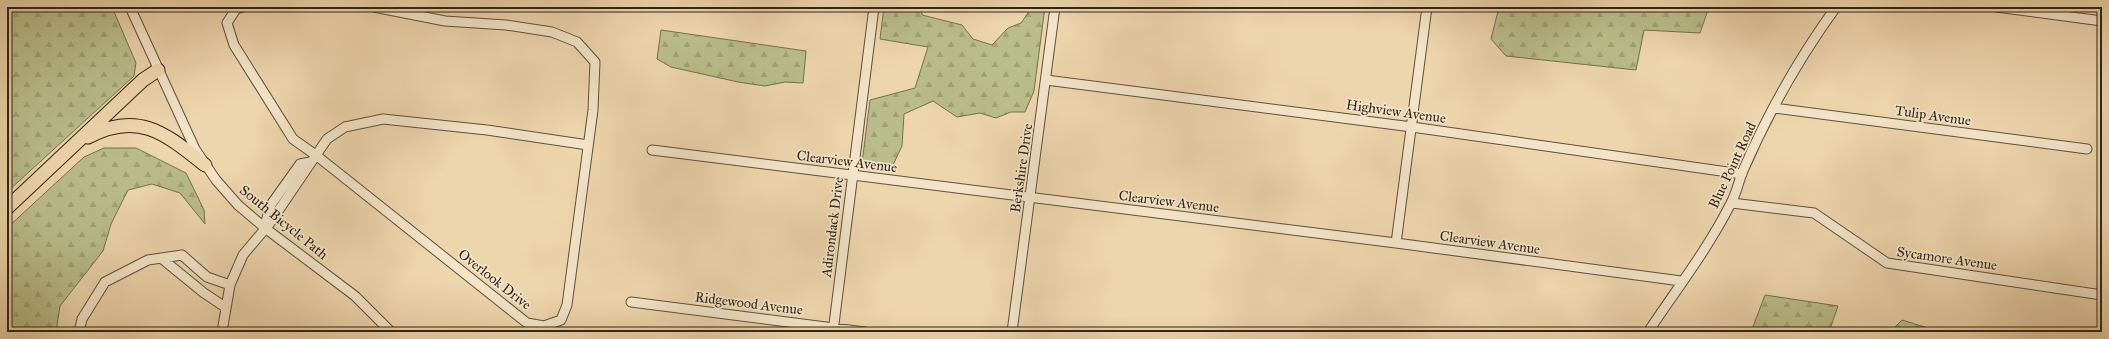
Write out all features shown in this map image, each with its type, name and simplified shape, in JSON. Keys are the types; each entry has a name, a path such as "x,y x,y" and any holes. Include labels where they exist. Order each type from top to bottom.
{"highway":[{"path":"7,208 143,80 158,70"},
{"path":"74,145 108,128 127,125 145,127 162,133 205,166"}],"street":[{"name":"South Bicycle Path","path":"130,7 158,70 205,166 225,191 271,224 355,296 391,332"},
{"name":"Overlook Drive","path":"243,7 236,9 227,23 234,45 293,139 314,159 488,294 527,322 544,326 561,320 567,305 593,110 595,62 577,42 552,32 506,25 445,21 374,7"},
{"name":"Adirondack Drive","path":"833,330 874,7"},
{"name":"Berkshire Drive","path":"1012,332 1031,198 1055,7"},
{"path":"1396,243 1427,7"},
{"name":"Blue Point Road","path":"1648,332 1709,244 1732,203 1742,174 1788,80 1836,7"},
{"path":"1996,7 2102,21"},
{"name":"Highview Avenue","path":"1046,80 1412,127 1742,174"},
{"name":"Tulip Avenue","path":"1774,108 2087,149"},
{"path":"222,332 230,285 243,255 271,224 306,178 314,159 327,139 345,127 383,119 487,130 588,145"},
{"name":"Clearview Avenue","path":"652,150 1396,243 1682,281"},
{"path":"271,224 270,206 300,164 314,159"},
{"name":"Sycamore Avenue","path":"1732,203 1814,213 1887,263 2102,295"},
{"path":"79,332 82,319 104,282 148,260 182,255 207,277 230,285"},
{"path":"161,258 204,293 226,307"},
{"name":"Ridgewood Avenue","path":"631,302 833,330 865,332"}],"green space":[{"path":"7,7 112,7 136,63 134,76 7,192"},
{"path":"884,7 921,7 922,15 962,25 973,39 992,45 1008,28 1021,23 1032,7 1045,7 1034,91 1025,112 1011,112 996,118 980,113 957,117 933,101 904,114 902,146 892,167 862,163 870,100 915,88 928,47 880,39"},
{"path":"1499,7 1709,7 1700,33 1644,30 1636,70 1506,56 1491,39"},
{"path":"661,30 806,51 803,83 785,82 765,86 738,82 671,67 657,59"},
{"path":"104,148 136,148 186,173 204,210 205,224 180,193 152,184 128,190 111,224 103,251 60,306 56,332 7,332 7,228 84,157"},
{"path":"1765,295 1838,306 1829,332 1751,332"},
{"path":"1902,320 1941,332 1890,332"}]}
